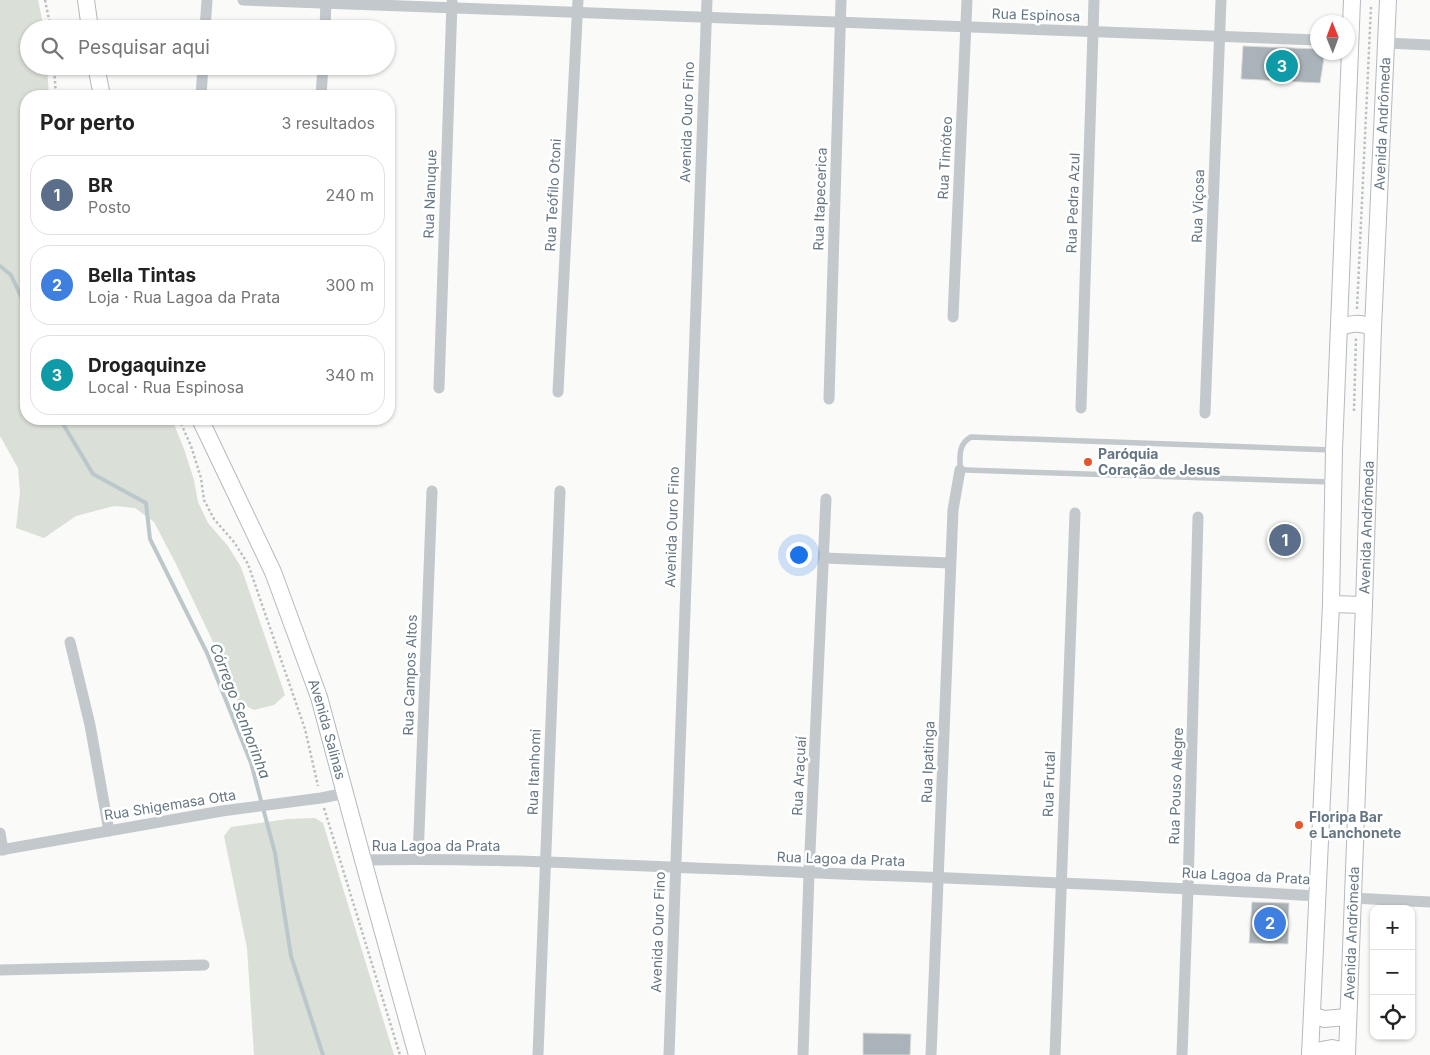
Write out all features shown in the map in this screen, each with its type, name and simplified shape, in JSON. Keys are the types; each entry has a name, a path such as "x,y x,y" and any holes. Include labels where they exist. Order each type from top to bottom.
{"main road":[{"path":"86,0 89,20"},
{"path":"1351,15 1352,0"},
{"name":"Avenida Andrômeda","path":"1347,1053 1373,328 1388,0"},
{"path":"1347,1053 1332,1048 1310,1053 1331,604 1334,450 1348,60"},
{"path":"98,75 101,90"},
{"path":"1339,328 1347,324 1357,323 1373,328"},
{"name":"Avenida Salinas","path":"203,425 273,572 319,697 417,1055"},
{"path":"1331,604 1364,606"},
{"path":"1312,1015 1324,1019 1347,1017"}],"street":[{"path":"206,20 207,0"},
{"name":"Rua Espinosa","path":"243,0 578,6 706,18 1310,40"},
{"name":"Avenida Ouro Fino","path":"669,1055 674,868 707,0"},
{"name":"Rua Itapecerica","path":"829,399 841,0"},
{"name":"Rua Timóteo","path":"953,317 967,0"},
{"name":"Rua Pedra Azul","path":"1081,408 1094,0"},
{"name":"Rua Viçosa","path":"1205,413 1221,0"},
{"path":"325,20 326,1"},
{"name":"Rua Nanuque","path":"438,388 452,4"},
{"name":"Rua Teófilo Otoni","path":"558,392 578,6"},
{"path":"1386,43 1430,44"},
{"path":"201,90 202,75"},
{"path":"321,90 322,75"},
{"name":"Rua Ipatinga","path":"931,1055 950,563 953,510 960,470"},
{"name":"Rua Campos Altos","path":"418,859 432,491"},
{"name":"Rua Itanhomi","path":"538,1055 560,491"},
{"name":"Rua Araçuaí","path":"803,1055 809,873 826,499"},
{"name":"Rua Frutal","path":"1055,1055 1075,514"},
{"name":"Rua Pouso Alegre","path":"1182,1055 1198,517"},
{"path":"824,558 950,563"},
{"path":"70,642 90,725 108,830"},
{"name":"Rua Shigemasa Otta","path":"1,850 222,811 346,793"},
{"path":"0,834 1,850"},
{"name":"Rua Lagoa da Prata","path":"363,860 418,859 546,862 1188,888 1318,896"},
{"path":"1352,898 1430,902"},
{"path":"0,970 204,965"}],"lane":[{"path":"1334,450 971,437 961,447 960,470 1334,482"}],"path":[{"path":"45,0 49,20"},
{"path":"1355,42 1386,43"},
{"path":"55,75 56,90"},
{"path":"182,425 191,446 201,478 204,500 214,519 234,542 248,564 305,729 321,798 400,1055"}],"shaded area":[{"path":"0,0 38,0 42,20 20,20 20,75 48,75 49,90 20,90 20,425 174,425 194,480 198,502 208,523 228,546 241,567 285,695 274,705 254,710 238,702 229,676 215,646 154,522 135,508 114,506 76,516 44,538 16,528 20,492 18,468 0,436"},
{"path":"315,818 323,823 394,1055 254,1055 247,948 224,836 231,827 288,819"}],"building":[{"path":"1243,46 1310,49 1310,60 1324,60 1320,83 1241,79"},
{"path":"1252,902 1289,903 1288,944 1249,943"},
{"path":"863,1033 911,1034 910,1055 863,1055"}],"waterway":[{"name":"Córrego Senhorinha","path":"0,266 11,275 20,294"},
{"name":"Córrego Senhorinha","path":"64,425 93,474 146,503 150,539 207,653 251,763 275,853 291,956 323,1055"}],"place":[{"name":"Drogaquinze","path":"1282,66"},
{"name":"Paróquia Coração de Jesus","path":"1088,462"},
{"name":"BR","path":"1285,540"},
{"name":"Floripa Bar e Lanchonete","path":"1299,825"},
{"name":"Bella Tintas","path":"1270,923"}]}
